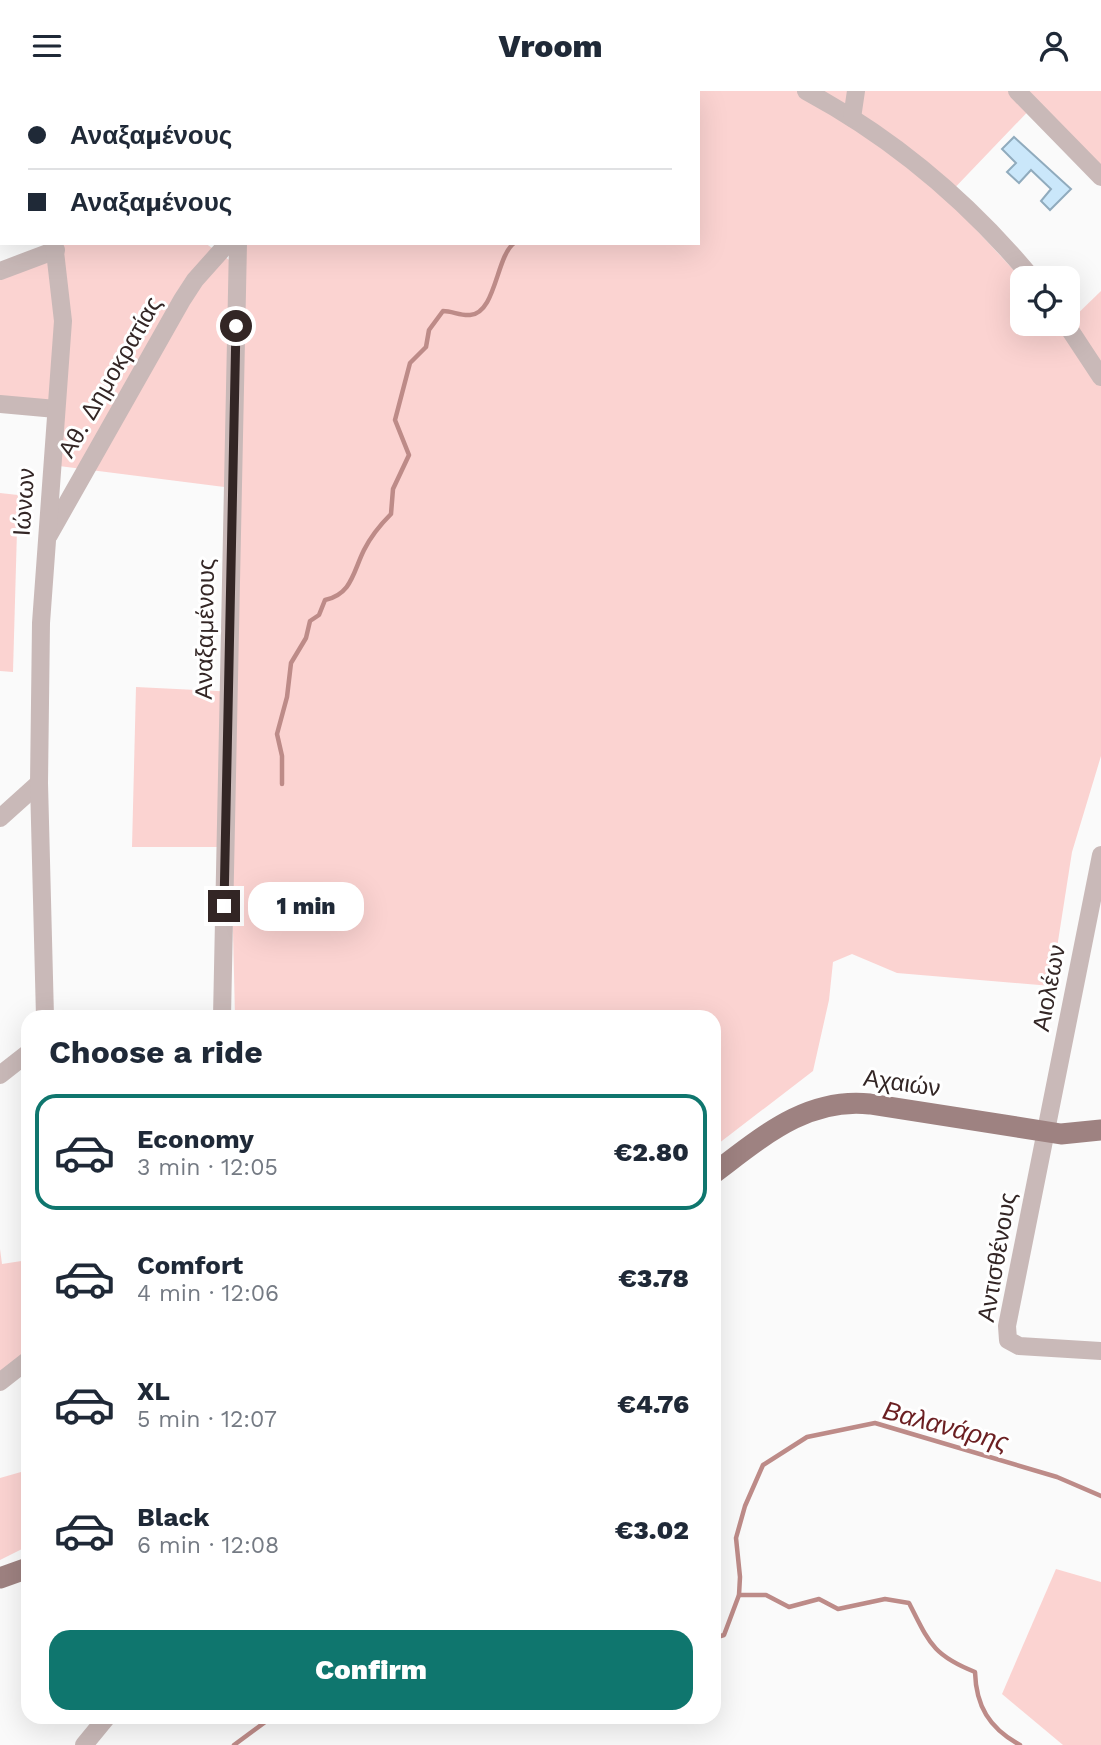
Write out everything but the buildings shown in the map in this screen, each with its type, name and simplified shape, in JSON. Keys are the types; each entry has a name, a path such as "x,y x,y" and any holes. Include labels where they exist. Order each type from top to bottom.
{"main road":[{"name":"Αχαιών","path":"721,1168 791,1119 817,1107 842,1102 1070,1134 1101,1130"},
{"path":"0,1578 21,1571"}],"street":[{"path":"806,91 852,118 924,167 969,208 1021,266"},
{"path":"852,118 856,91"},
{"path":"1017,91 1101,177"},
{"name":"Αθ. Δημοκρατίας","path":"45,541 182,300 201,273 226,245"},
{"name":"Αναξαμένους","path":"222,1010 238,245"},
{"path":"0,271 55,247"},
{"name":"Ιώνων","path":"45,1010 39,783 45,541 63,321 55,247"},
{"path":"1074,336 1101,377"},
{"path":"0,404 56,409"},
{"path":"0,818 39,783"},
{"name":"Αιολέων","path":"1046,1131 1101,855"},
{"path":"0,1075 21,1058"},
{"name":"Αντισθένους","path":"1046,1131 1007,1325 1008,1340 1019,1346 1035,1348 1101,1351"},
{"path":"0,1382 21,1366"},
{"path":"84,1745 101,1724"}],"shaded area":[{"path":"700,91 1101,91 1101,169 1037,102 946,197 1010,266 1010,336 1080,336 1080,311 1101,291 1101,756 1072,852 1051,986 897,973 852,954 833,962 829,1000 813,1071 721,1142 721,1010 235,1010 231,847 132,847 136,687 237,692 240,489 59,466 60,405 0,396 0,274 56,245 208,245 245,271 244,245 700,245"},
{"path":"0,493 18,495 13,672 0,671"},
{"path":"0,1249 2,1264 21,1261 21,1356 0,1372"},
{"path":"21,1472 21,1550 0,1560 0,1478"},
{"path":"1056,1569 1101,1582 1101,1745 1063,1745 1002,1694"}],"waterway":[{"path":"282,784 282,756 277,734 287,697 291,663 306,638 310,621 319,615 325,600 341,593 346,587 370,540 391,514 393,489 409,455 395,420 410,363 426,347 429,330 443,311 463,315 479,312 491,295 503,260 512,245"},
{"name":"Βαλανάρης","path":"721,1636 724,1635 739,1595 736,1538 745,1506 763,1465 807,1437 875,1423 1057,1477 1101,1496"},
{"path":"739,1595 766,1595 789,1607 819,1599 838,1609 885,1599 909,1603 933,1646 949,1660 975,1672 978,1695 986,1715 1000,1731 1020,1745"},
{"name":"Βαλανάρης","path":"234,1745 262,1724"}],"route":[{"path":"224,906 236,326"}]}
